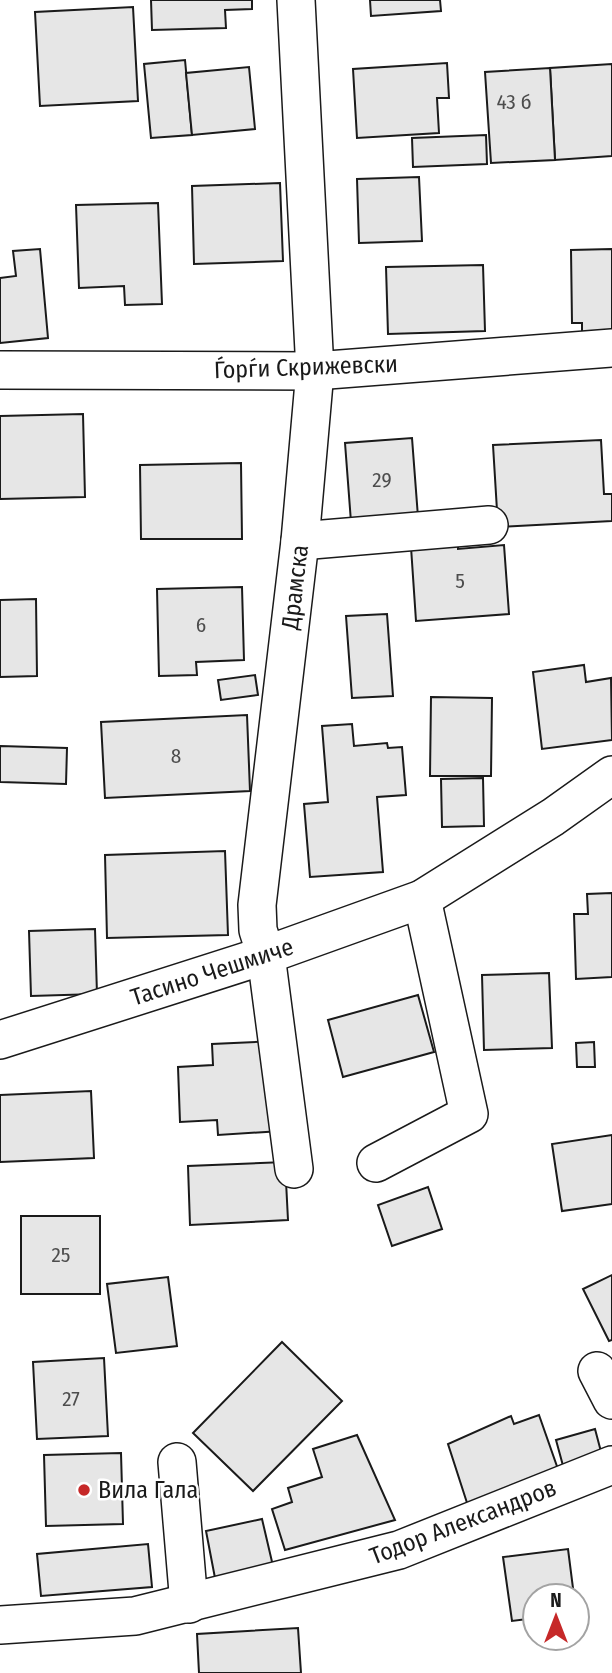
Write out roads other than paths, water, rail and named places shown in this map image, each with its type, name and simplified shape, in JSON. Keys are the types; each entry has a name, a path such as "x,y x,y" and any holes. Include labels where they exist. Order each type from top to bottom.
{"street":[{"name":"Драмска","path":"294,1169 266,955 258,930 257,905 300,541 315,371 296,0"},
{"name":"Ѓорѓи Скрижевски","path":"0,370 315,371 612,348"},
{"path":"300,541 489,525"},
{"name":"Тасино Чешмиче","path":"0,1040 266,955 422,900 554,817 612,775"},
{"path":"376,1163 469,1114 422,900"},
{"path":"177,1462 189,1604"},
{"name":"Тодор Александров","path":"0,1625 135,1616 399,1550 612,1465"}],"place":[{"name":"Вила Гала","path":"84,1490"}]}
